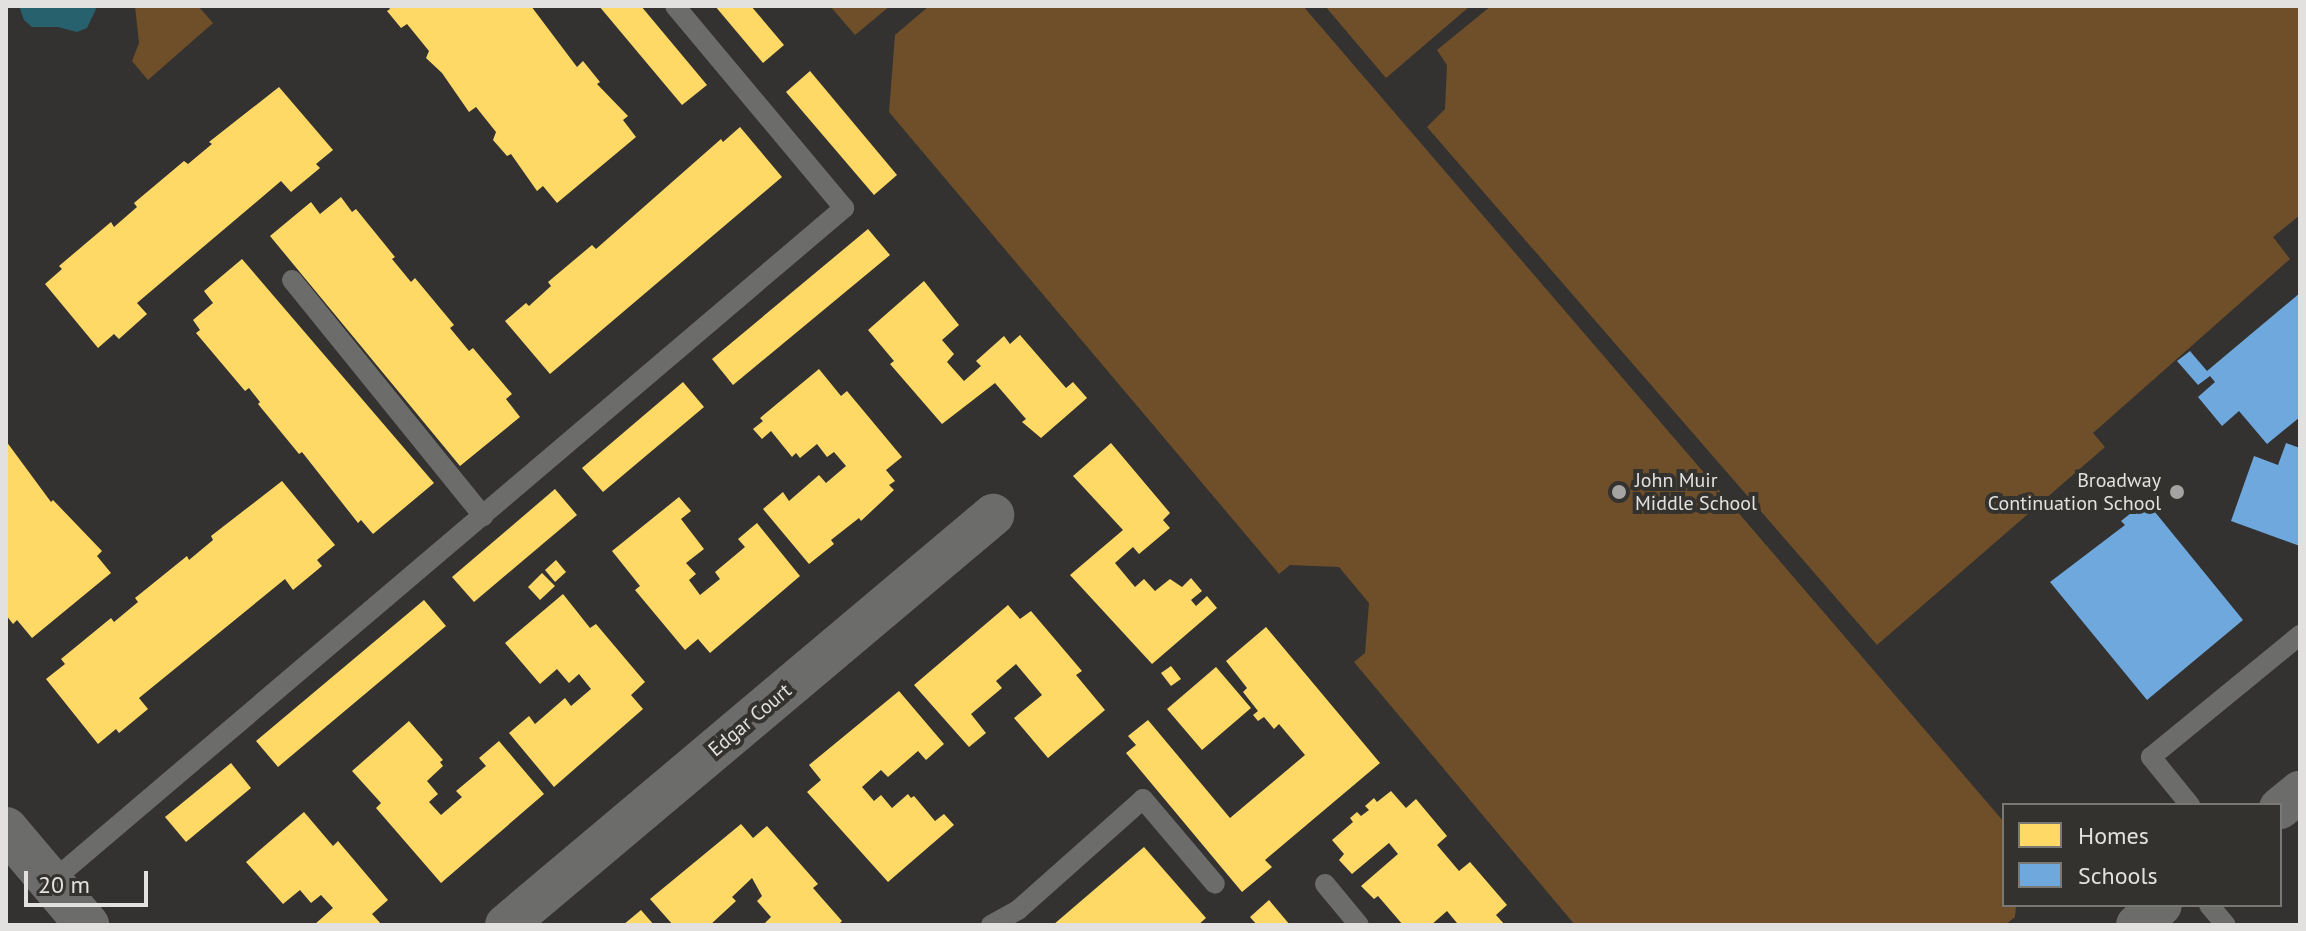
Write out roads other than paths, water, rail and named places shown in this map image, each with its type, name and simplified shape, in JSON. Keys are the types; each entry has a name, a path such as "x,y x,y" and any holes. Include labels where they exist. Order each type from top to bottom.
{"street":[{"name":"Edgar Court","path":"506,925 993,515"},
{"path":"2282,806 2300,792"},
{"path":"6,829 87,925"},
{"path":"2137,925 2159,907"}],"lane":[{"path":"51,882 844,208 675,6"},
{"path":"292,280 483,516"},
{"path":"2188,803 2151,757 2300,635"},
{"path":"991,925 1018,910 1143,799 1215,884"},
{"path":"1325,884 1359,925"},
{"path":"2211,907 2226,925"}],"water":[{"path":"19,6 94,6 96,9 87,28 77,32 58,27 32,27 24,20"}],"place":[{"name":"John Muir Middle School","path":"1619,492"},
{"name":"Broadway Continuation School","path":"2177,492"}]}
